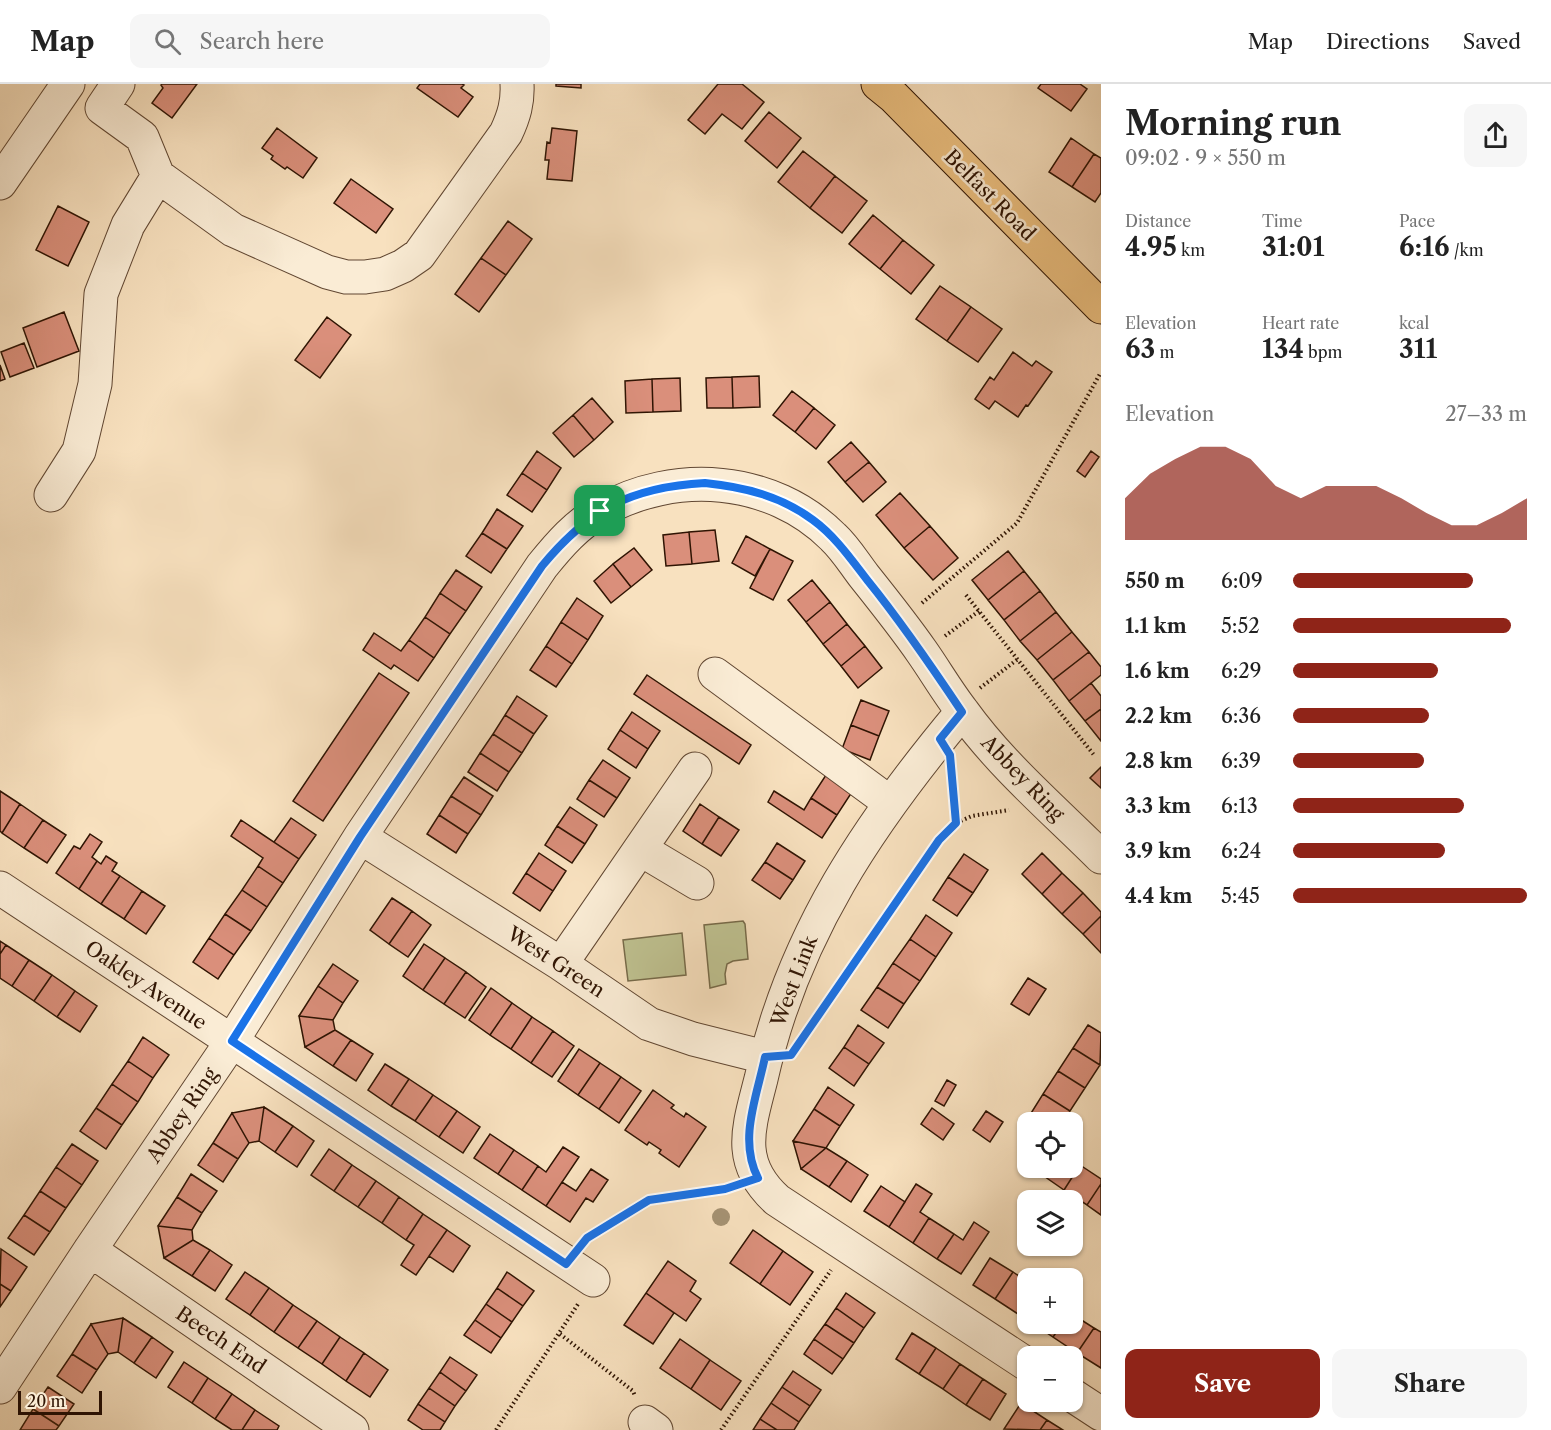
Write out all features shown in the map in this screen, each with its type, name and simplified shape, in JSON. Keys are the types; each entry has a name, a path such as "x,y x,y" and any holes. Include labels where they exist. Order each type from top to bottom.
{"main road":[{"name":"Belfast Road","path":"878,84 894,97 1101,307"}],"street":[{"path":"0,183 68,84"},
{"path":"110,96 142,137 158,176 233,230 327,272 346,277 365,277 385,274 419,255 506,133 518,101 517,84"},
{"path":"51,495 79,451 94,384 101,294 128,225 158,176"},
{"name":"Abbey Ring","path":"0,1387 232,1041 360,837 542,566 559,545 579,527 600,511 624,499 650,490 705,483 733,486 761,493 787,504 812,519 834,537 900,621 987,743 1101,857"},
{"path":"715,674 889,802"},
{"name":"West Link","path":"960,708 940,739 889,802 851,860 818,919 790,984 765,1057 748,1134 750,1161 766,1190 777,1200 1017,1358"},
{"path":"561,964 695,769"},
{"name":"West Green","path":"360,837 561,964 649,1024 693,1039 765,1057"},
{"path":"640,849 697,883"},
{"name":"Oakley Avenue","path":"0,888 579,1272"},
{"name":"Beech End","path":"90,1250 352,1430"},
{"path":"1083,1402 1101,1414"}],"path":[{"path":"900,621 1017,523 1101,372"},
{"path":"966,595 1094,755"},
{"path":"922,652 979,611"},
{"path":"960,708 1018,659"},
{"path":"940,739 950,755 956,823"},
{"path":"804,1035 939,840 956,823 972,816 1008,810 1054,811"},
{"path":"495,1430 560,1334 587,1238 649,1200 725,1189 758,1178"},
{"path":"721,1430 847,1247"},
{"path":"560,1334 633,1391 651,1426"}],"green space":[{"path":"743,921 748,959 727,964 726,984 710,988 704,925"},
{"path":"682,933 686,975 628,981 623,940"}],"building":[{"path":"162,84 197,84 172,118 152,103 163,88"},
{"path":"420,84 462,84 464,85 461,88 473,97 458,117 417,88"},
{"path":"556,84 581,84 581,88 556,86"},
{"path":"718,84 742,84 764,102 742,129 722,114 705,134 688,120"},
{"path":"1041,84 1080,84 1087,89 1071,111 1038,88"},
{"path":"769,112 801,138 777,168 745,141"},
{"path":"277,128 317,158 303,178 271,159 273,156 262,148"},
{"path":"552,128 577,131 572,181 547,179 549,160 545,160 547,142 550,143"},
{"path":"1071,138 1094,154 1072,187 1049,172"},
{"path":"803,151 835,176 810,208 778,182"},
{"path":"1094,154 1101,158 1101,193 1095,202 1072,187"},
{"path":"835,176 867,201 842,233 810,208"},
{"path":"351,179 393,209 376,233 334,203"},
{"path":"58,206 89,222 68,266 36,250"},
{"path":"873,215 903,240 880,269 849,244"},
{"path":"508,221 532,239 506,275 481,258"},
{"path":"903,240 934,265 911,294 880,269"},
{"path":"481,258 506,275 479,312 455,294"},
{"path":"940,286 971,307 947,341 916,319"},
{"path":"971,307 1002,329 978,362 947,341"},
{"path":"64,312 79,351 37,367 23,328"},
{"path":"327,317 351,335 320,378 295,360"},
{"path":"24,343 34,368 10,377 1,352"},
{"path":"1013,352 1032,366 1036,361 1052,372 1018,417 995,401 989,409 975,399 990,377 994,380"},
{"path":"0,365 5,379 0,381"},
{"path":"759,376 760,407 733,408 732,377"},
{"path":"732,377 733,408 707,408 706,378"},
{"path":"680,378 681,411 653,412 652,379"},
{"path":"652,379 653,412 626,413 625,381"},
{"path":"792,391 814,408 795,432 773,415"},
{"path":"592,398 613,422 594,440 573,415"},
{"path":"814,408 835,425 816,449 795,432"},
{"path":"573,415 594,440 574,457 553,433"},
{"path":"851,442 869,462 845,482 828,462"},
{"path":"537,451 561,468 547,490 522,473"},
{"path":"1091,451 1099,457 1085,477 1077,471"},
{"path":"869,462 886,482 863,502 845,482"},
{"path":"522,473 547,490 532,512 507,495"},
{"path":"900,493 930,526 904,548 876,515"},
{"path":"497,509 523,526 507,549 482,533"},
{"path":"930,526 958,558 933,580 904,548"},
{"path":"715,530 719,561 692,564 689,532"},
{"path":"689,532 692,564 666,566 663,535"},
{"path":"482,533 507,549 491,573 466,556"},
{"path":"746,536 770,549 755,576 732,563"},
{"path":"634,548 652,570 631,587 613,564"},
{"path":"770,549 793,561 773,600 750,588"},
{"path":"1008,551 1024,571 988,600 972,580"},
{"path":"613,564 631,587 611,603 594,581"},
{"path":"456,570 482,587 466,611 440,593"},
{"path":"1024,571 1040,591 1004,620 988,600"},
{"path":"812,580 830,602 806,622 788,600"},
{"path":"1040,591 1056,612 1020,641 1004,620"},
{"path":"440,593 466,611 450,634 425,617"},
{"path":"577,598 603,616 588,640 561,622"},
{"path":"830,602 847,624 823,644 806,622"},
{"path":"1056,612 1072,632 1037,660 1020,641"},
{"path":"425,617 450,634 434,658 409,640"},
{"path":"561,622 588,640 572,664 546,646"},
{"path":"847,624 865,646 841,666 823,644"},
{"path":"1072,632 1089,652 1053,680 1037,660"},
{"path":"374,633 401,651 409,640 434,658 418,681 394,665 391,669 363,650"},
{"path":"546,646 572,664 556,687 530,670"},
{"path":"865,646 882,668 858,688 841,666"},
{"path":"1089,652 1101,667 1101,675 1069,701 1053,680"},
{"path":"379,673 409,693 323,821 293,801"},
{"path":"647,675 751,745 739,764 634,694"},
{"path":"1091,683 1101,696 1101,709 1085,721 1069,701"},
{"path":"517,696 547,716 534,734 505,715"},
{"path":"861,700 889,711 879,736 851,725"},
{"path":"1101,709 1101,741 1085,721"},
{"path":"632,712 660,731 648,749 620,730"},
{"path":"505,715 534,734 522,753 493,734"},
{"path":"851,725 879,736 870,760 842,749"},
{"path":"620,730 648,749 636,768 608,749"},
{"path":"493,734 522,753 509,772 480,753"},
{"path":"480,753 509,772 497,791 468,772"},
{"path":"603,760 630,778 617,798 589,780"},
{"path":"1101,767 1101,788 1090,778"},
{"path":"826,775 852,792 837,815 811,798"},
{"path":"464,777 493,796 481,815 451,796"},
{"path":"589,780 617,798 604,817 577,799"},
{"path":"0,791 20,804 2,833 0,831"},
{"path":"774,791 804,810 811,798 837,815 822,838 768,802"},
{"path":"451,796 481,815 468,834 439,815"},
{"path":"20,804 43,820 24,848 2,833"},
{"path":"700,804 719,817 702,844 683,831"},
{"path":"570,807 597,825 585,844 557,826"},
{"path":"439,815 468,834 456,853 427,834"},
{"path":"719,817 739,830 721,856 702,844"},
{"path":"291,818 316,835 299,859 274,842"},
{"path":"43,820 66,835 47,863 24,848"},
{"path":"241,820 299,859 283,883 258,866 263,858 231,836"},
{"path":"557,826 585,844 572,863 545,845"},
{"path":"90,834 102,842 92,857 97,861 79,889 56,873 74,846 80,849"},
{"path":"777,843 805,861 793,880 765,862"},
{"path":"539,853 566,871 553,891 526,873"},
{"path":"1042,853 1062,873 1042,894 1022,874"},
{"path":"964,854 988,870 973,893 948,877"},
{"path":"106,856 117,863 112,871 120,876 101,904 79,889 97,861 101,864"},
{"path":"765,862 793,880 780,899 752,880"},
{"path":"258,866 283,883 267,907 242,890"},
{"path":"526,873 553,891 540,911 513,893"},
{"path":"1062,873 1083,893 1062,914 1042,894"},
{"path":"120,876 142,891 124,919 101,904"},
{"path":"948,877 973,893 957,916 933,900"},
{"path":"242,890 267,907 251,931 225,914"},
{"path":"142,891 165,906 146,934 124,919"},
{"path":"1083,893 1101,912 1101,916 1083,934 1062,914"},
{"path":"392,898 412,911 389,944 370,930"},
{"path":"412,911 431,925 408,957 389,944"},
{"path":"225,914 251,931 234,955 209,938"},
{"path":"926,915 952,933 936,957 910,939"},
{"path":"1101,916 1101,953 1083,934"},
{"path":"209,938 234,955 218,979 193,962"},
{"path":"910,939 936,957 920,981 893,963"},
{"path":"0,941 6,945 0,954"},
{"path":"424,944 445,958 423,990 403,976"},
{"path":"6,945 29,960 12,986 0,978 0,954"},
{"path":"445,958 466,972 444,1004 423,990"},
{"path":"29,960 52,975 34,1001 12,986"},
{"path":"893,963 920,981 904,1004 877,987"},
{"path":"333,964 358,981 343,1003 318,986"},
{"path":"466,972 486,987 465,1018 444,1004"},
{"path":"52,975 75,991 57,1017 34,1001"},
{"path":"1028,978 1046,989 1029,1015 1011,1004"},
{"path":"318,986 343,1003 333,1020 299,1016"},
{"path":"877,987 904,1004 888,1028 861,1010"},
{"path":"491,988 512,1003 490,1035 469,1020"},
{"path":"75,991 97,1006 80,1032 57,1017"},
{"path":"512,1003 532,1017 511,1049 490,1035"},
{"path":"299,1016 333,1020 335,1030 305,1047"},
{"path":"532,1017 553,1031 531,1063 511,1049"},
{"path":"858,1025 884,1043 869,1064 844,1047"},
{"path":"1088,1025 1101,1033 1100,1065 1073,1048"},
{"path":"335,1030 351,1040 333,1066 305,1047"},
{"path":"553,1031 574,1046 552,1077 531,1063"},
{"path":"143,1037 169,1055 153,1078 128,1061"},
{"path":"351,1040 373,1054 356,1081 333,1066"},
{"path":"844,1047 869,1064 854,1086 829,1068"},
{"path":"1073,1048 1100,1065 1085,1088 1058,1071"},
{"path":"579,1049 600,1063 578,1095 558,1081"},
{"path":"128,1061 153,1078 138,1102 112,1084"},
{"path":"600,1063 621,1077 599,1109 578,1095"},
{"path":"385,1064 409,1079 391,1106 368,1090"},
{"path":"1058,1071 1085,1088 1070,1111 1043,1094"},
{"path":"621,1077 641,1091 619,1123 599,1109"},
{"path":"409,1079 433,1095 415,1121 391,1106"},
{"path":"947,1080 956,1085 944,1106 935,1101"},
{"path":"112,1084 138,1102 122,1125 96,1108"},
{"path":"828,1087 854,1105 840,1126 814,1109"},
{"path":"653,1090 674,1105 671,1108 684,1117 686,1113 706,1127 679,1167 659,1153 661,1150 649,1142 647,1145 625,1130"},
{"path":"1043,1094 1070,1111 1069,1112 1032,1112"},
{"path":"433,1095 457,1111 439,1137 415,1121"},
{"path":"264,1107 259,1141 249,1143 232,1113"},
{"path":"264,1107 293,1126 275,1152 259,1141"},
{"path":"96,1108 122,1125 106,1149 80,1131"},
{"path":"932,1108 954,1124 943,1140 921,1124"},
{"path":"814,1109 840,1126 826,1148 793,1141"},
{"path":"457,1111 480,1127 463,1153 439,1137"},
{"path":"986,1111 1003,1122 990,1142 973,1130"},
{"path":"232,1113 249,1143 238,1159 213,1143"},
{"path":"293,1126 314,1141 297,1167 275,1152"},
{"path":"490,1134 514,1150 498,1174 474,1158"},
{"path":"793,1141 826,1148 801,1169"},
{"path":"213,1143 238,1159 223,1182 198,1165"},
{"path":"72,1144 98,1161 82,1185 56,1167"},
{"path":"563,1147 579,1157 546,1206 522,1190 538,1166 546,1172"},
{"path":"826,1148 847,1161 829,1187 801,1169"},
{"path":"329,1149 352,1165 334,1191 311,1175"},
{"path":"514,1150 538,1166 522,1190 498,1174"},
{"path":"847,1161 868,1175 851,1202 829,1187"},
{"path":"352,1165 376,1181 358,1207 334,1191"},
{"path":"56,1167 82,1185 66,1208 40,1191"},
{"path":"1083,1167 1101,1179 1101,1184 1087,1205 1083,1202 1083,1190 1064,1190 1072,1178 1083,1178"},
{"path":"591,1169 608,1180 593,1202 586,1198 570,1222 546,1206 562,1182 576,1191"},
{"path":"191,1174 217,1191 202,1213 177,1197"},
{"path":"1047,1178 1072,1178 1064,1190"},
{"path":"376,1181 399,1197 382,1223 358,1207"},
{"path":"916,1184 932,1194 920,1212 929,1218 913,1243 889,1227"},
{"path":"1101,1184 1101,1215 1087,1205"},
{"path":"881,1186 905,1202 889,1227 864,1211"},
{"path":"40,1191 66,1208 50,1232 24,1215"},
{"path":"177,1197 202,1213 192,1230 158,1226"},
{"path":"399,1197 423,1214 406,1240 382,1223"},
{"path":"423,1214 447,1230 416,1275 401,1265 414,1245 406,1240"},
{"path":"24,1215 50,1232 34,1255 8,1238"},
{"path":"929,1218 954,1234 937,1259 913,1243"},
{"path":"974,1222 989,1232 961,1274 937,1259 954,1234 963,1240"},
{"path":"158,1226 192,1230 193,1240 164,1258"},
{"path":"447,1230 470,1246 453,1272 429,1256"},
{"path":"753,1230 783,1251 760,1284 730,1263"},
{"path":"193,1240 210,1250 192,1276 164,1258"},
{"path":"1,1249 27,1267 11,1291 0,1284"},
{"path":"210,1250 232,1265 215,1291 192,1276"},
{"path":"783,1251 813,1272 790,1305 760,1284"},
{"path":"990,1258 1013,1272 995,1299 973,1285"},
{"path":"668,1261 696,1281 690,1291 701,1299 686,1321 646,1293"},
{"path":"245,1272 269,1288 250,1315 226,1299"},
{"path":"507,1272 534,1291 523,1306 497,1288"},
{"path":"1013,1272 1017,1275 1017,1313 995,1299"},
{"path":"0,1284 11,1291 0,1307"},
{"path":"269,1288 293,1305 274,1332 250,1315"},
{"path":"497,1288 523,1306 512,1322 486,1304"},
{"path":"646,1293 674,1313 653,1344 624,1325"},
{"path":"846,1293 875,1313 864,1328 836,1308"},
{"path":"486,1304 512,1322 501,1338 475,1320"},
{"path":"293,1305 317,1321 298,1348 274,1332"},
{"path":"836,1308 864,1328 854,1343 825,1324"},
{"path":"123,1318 118,1352 108,1354 91,1324"},
{"path":"123,1318 152,1337 134,1363 118,1352"},
{"path":"475,1320 501,1338 491,1353 464,1335"},
{"path":"317,1321 340,1337 322,1364 298,1348"},
{"path":"1083,1321 1094,1328 1082,1346 1066,1346 1053,1337 1055,1334 1083,1334"},
{"path":"91,1324 108,1354 97,1370 72,1354"},
{"path":"825,1324 854,1343 843,1359 814,1339"},
{"path":"1094,1328 1101,1332 1101,1368 1083,1357 1082,1346"},
{"path":"912,1333 936,1348 919,1374 896,1359"},
{"path":"152,1337 173,1352 156,1378 134,1363"},
{"path":"340,1337 364,1353 346,1381 322,1364"},
{"path":"680,1339 710,1360 691,1389 660,1368"},
{"path":"814,1339 843,1359 832,1374 804,1354"},
{"path":"936,1348 960,1364 943,1389 919,1374"},
{"path":"364,1353 388,1370 370,1397 346,1381"},
{"path":"72,1354 97,1370 82,1393 57,1376"},
{"path":"450,1357 477,1375 466,1391 440,1372"},
{"path":"710,1360 741,1381 721,1410 691,1389"},
{"path":"184,1362 208,1378 192,1403 168,1387"},
{"path":"960,1364 983,1379 966,1405 943,1389"},
{"path":"793,1371 821,1390 810,1406 782,1387"},
{"path":"440,1372 466,1391 455,1406 429,1388"},
{"path":"208,1378 232,1394 215,1419 192,1403"},
{"path":"983,1379 1006,1394 990,1420 966,1405"},
{"path":"48,1387 74,1404 59,1426 33,1409"},
{"path":"782,1387 810,1406 799,1422 771,1403"},
{"path":"429,1388 455,1406 445,1422 418,1404"},
{"path":"232,1394 255,1410 242,1430 232,1430 215,1419"},
{"path":"771,1403 799,1422 794,1430 777,1430 760,1419"},
{"path":"418,1404 445,1422 440,1430 423,1430 408,1420"},
{"path":"33,1409 59,1426 56,1430 20,1430"},
{"path":"1017,1409 1017,1412 1035,1412 1047,1420 1040,1430 1004,1429"},
{"path":"255,1410 279,1426 277,1430 242,1430"},
{"path":"760,1419 777,1430 753,1430"},
{"path":"1047,1420 1063,1430 1040,1430"}],"route":[{"path":"705,483 733,486 761,493 787,504 812,519 834,537 900,621 962,712 940,739 950,755 956,823 939,840 791,1055 765,1057 748,1134 750,1161 758,1178 725,1189 649,1200 587,1238 566,1264 232,1041 360,837 542,566 559,545 600,511 650,490 705,483"}]}
